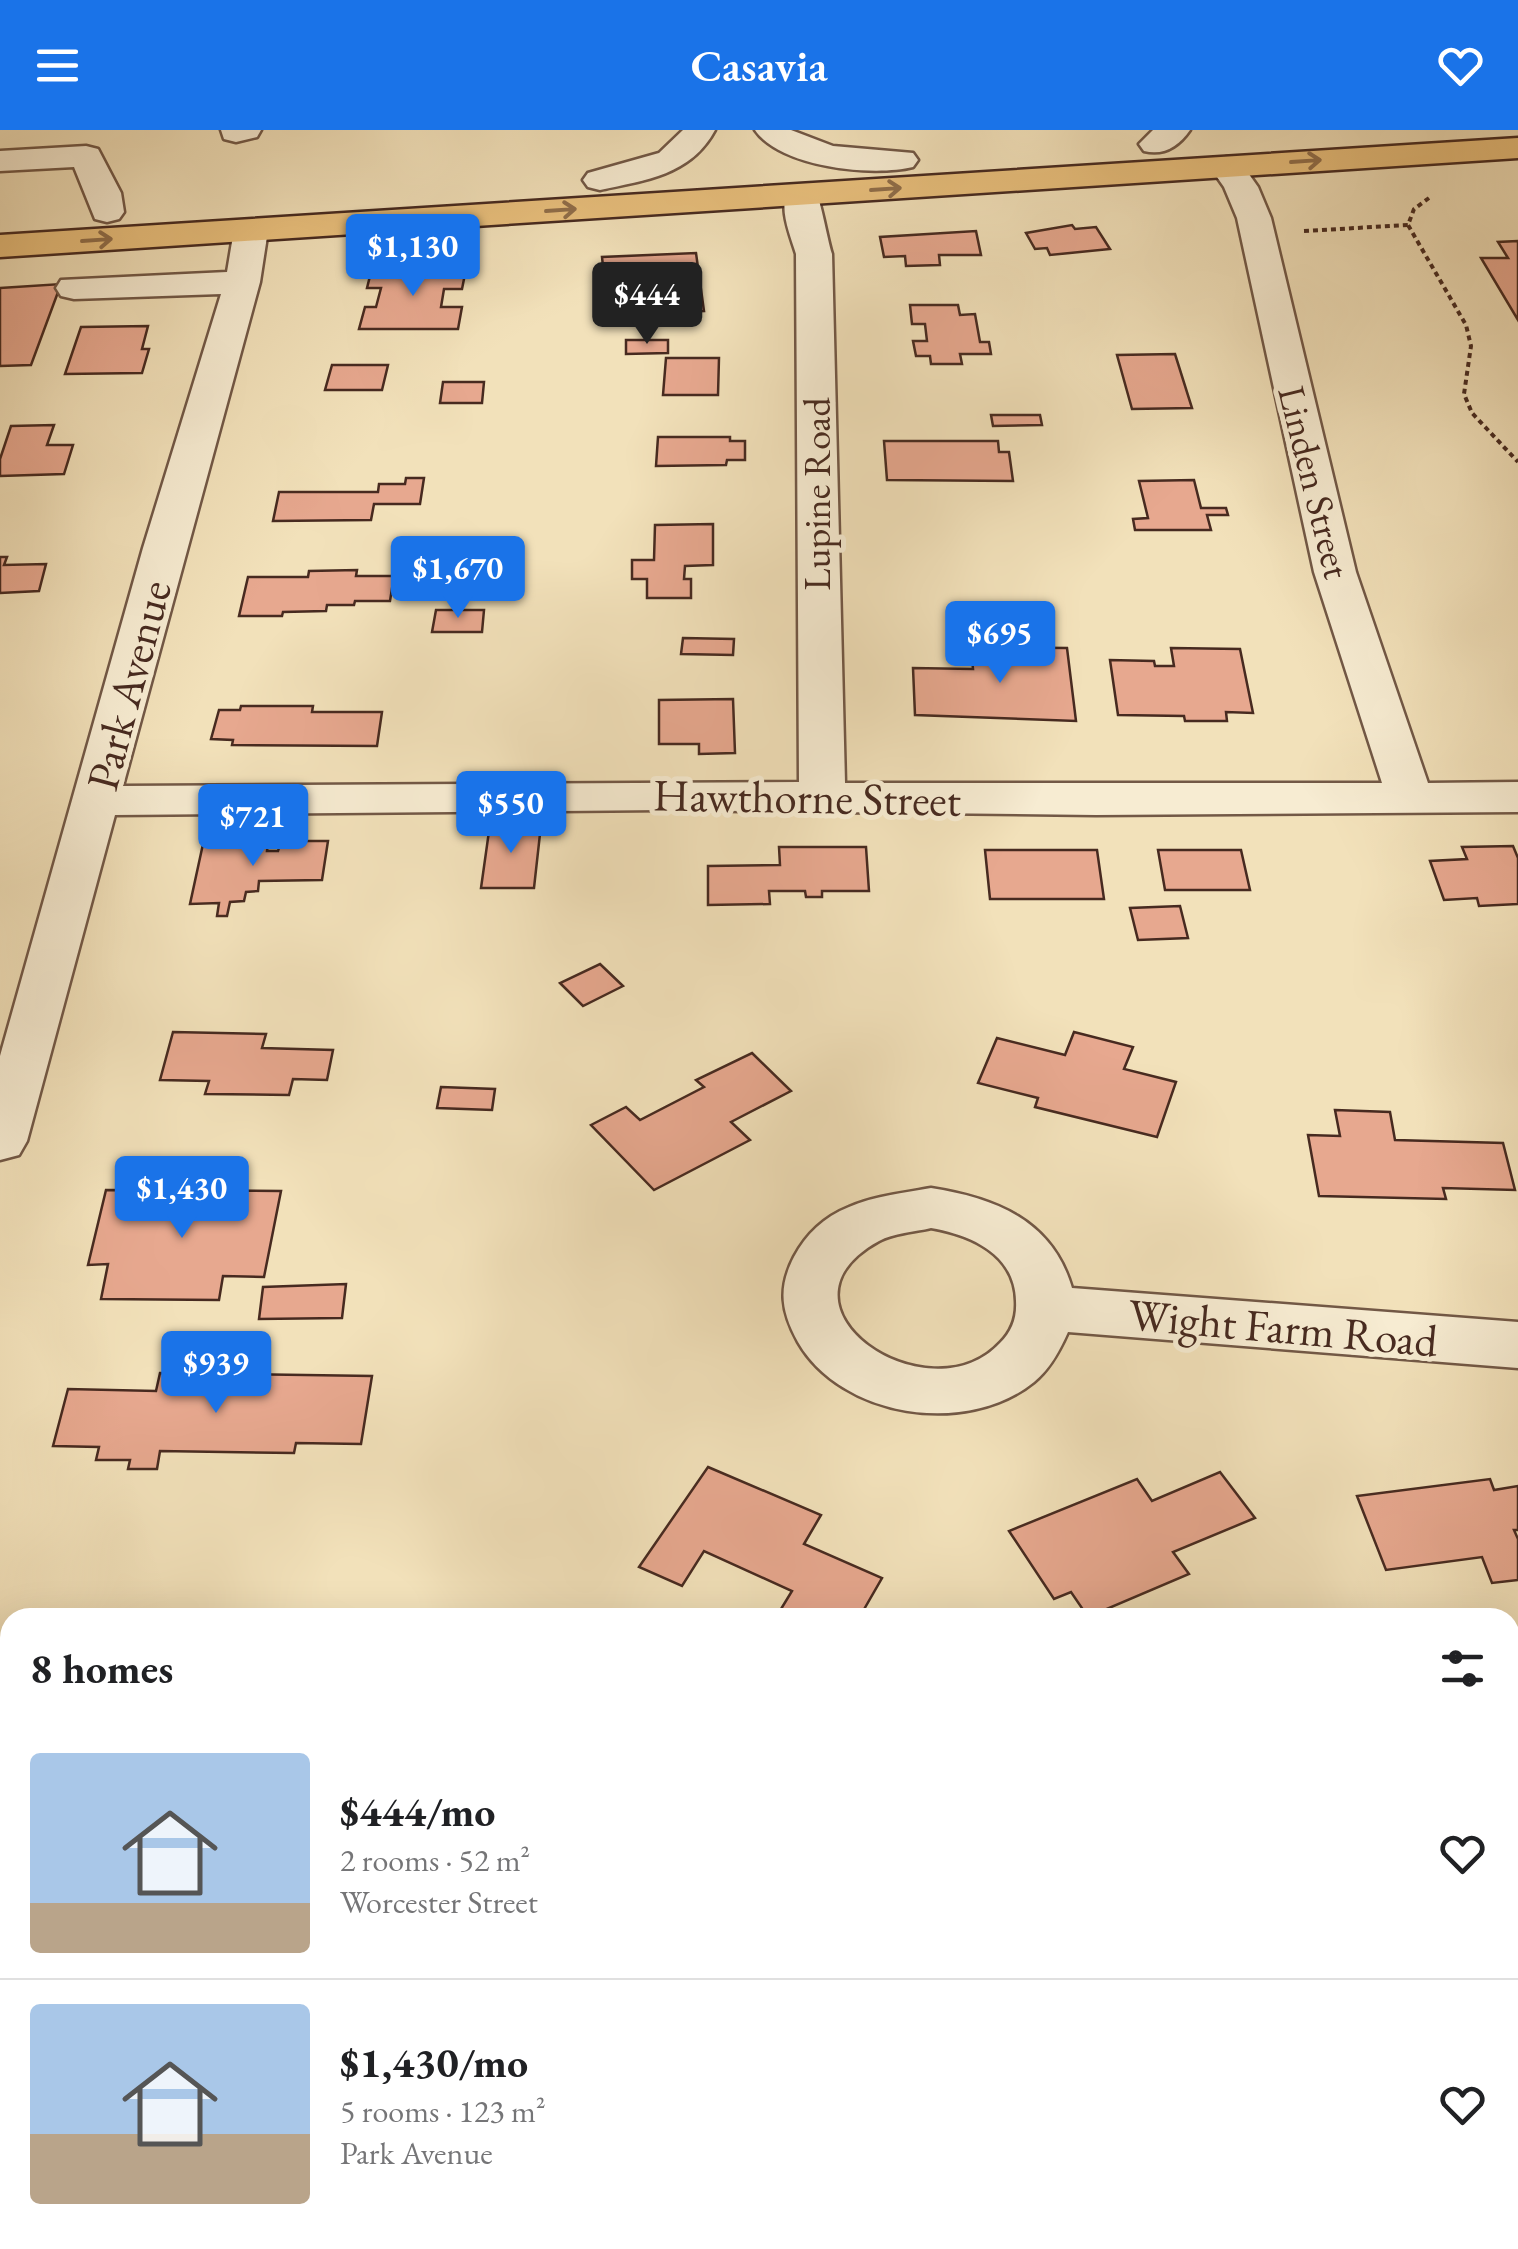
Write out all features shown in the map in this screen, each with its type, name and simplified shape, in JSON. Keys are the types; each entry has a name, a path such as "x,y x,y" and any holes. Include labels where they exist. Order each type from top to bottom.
{"highway":[{"path":"0,219 901,160 1165,137 1380,130"},
{"path":"0,246 1518,148"}],"street":[{"path":"600,180 642,171 681,156 699,130"},
{"path":"772,130 792,144 825,154 901,160"},
{"path":"0,161 94,143 107,212"},
{"name":"Linden Street","path":"1227,166 1242,187 1258,234 1335,572 1410,798"},
{"name":"Lupine Road","path":"802,194 802,214 814,254 822,795"},
{"name":"Park Avenue","path":"0,1141 242,282 251,230"},
{"path":"74,288 242,282"},
{"name":"Hawthorne Street","path":"96,801 822,795 1096,800 1518,797"},
{"name":"Wight Farm Road","path":"1048,1308 1518,1345"}],"path":[{"path":"1408,225 1414,209 1428,199"},
{"path":"1258,234 1408,225"},
{"path":"1408,225 1466,325 1471,346 1464,394 1472,413 1518,462"}],"building":[{"path":"1072,225 1075,229 1096,227 1110,249 1050,255 1047,248 1035,249 1026,233"},
{"path":"976,231 981,255 939,255 940,265 906,266 905,256 884,257 880,237"},
{"path":"1518,241 1518,320 1481,258 1508,258 1498,242"},
{"path":"696,253 704,311 611,314 610,295 624,294 622,275 604,276 602,257"},
{"path":"372,268 466,269 462,289 444,289 441,307 462,307 458,329 359,329 365,307 376,307 381,288 367,288"},
{"path":"61,284 31,365 0,366 0,288"},
{"path":"910,305 958,305 960,315 975,314 980,342 989,342 991,354 960,354 962,364 931,364 930,356 916,356 913,341 927,341 925,324 912,324"},
{"path":"148,326 142,349 149,349 142,373 65,374 81,327"},
{"path":"626,340 668,340 668,353 626,354"},
{"path":"1175,354 1192,408 1132,409 1117,355"},
{"path":"666,358 719,358 718,395 663,395"},
{"path":"332,365 388,365 382,390 325,390"},
{"path":"443,382 484,382 482,403 440,403"},
{"path":"991,415 1040,415 1042,425 993,426"},
{"path":"54,425 47,445 73,445 64,474 0,476 0,459 11,426"},
{"path":"658,437 730,437 730,441 745,441 745,460 727,460 726,465 656,466"},
{"path":"884,441 998,441 999,452 1009,452 1013,481 887,480"},
{"path":"406,478 424,478 420,504 374,504 371,520 273,521 279,492 378,492 379,484 405,484"},
{"path":"1194,480 1201,508 1226,508 1228,515 1207,515 1211,530 1135,530 1133,519 1148,518 1139,481"},
{"path":"713,524 713,565 685,566 684,579 691,579 691,598 647,598 647,579 632,579 632,560 654,560 655,525"},
{"path":"0,557 7,557 4,565 46,564 39,591 0,593"},
{"path":"357,570 356,576 394,576 390,601 355,601 354,605 327,605 326,611 283,612 282,616 239,616 248,577 308,577 309,571"},
{"path":"436,610 484,610 482,632 432,632"},
{"path":"683,638 734,639 733,655 681,654"},
{"path":"971,647 1067,648 1076,721 915,715 913,668 973,669"},
{"path":"1171,648 1240,649 1253,713 1226,712 1227,721 1118,715 1110,660 1154,661 1155,666 1174,666"},
{"path":"733,699 735,753 699,754 699,744 659,744 659,700"},
{"path":"241,706 313,706 312,712 382,712 377,746 232,745 233,740 211,739 219,710 240,710"},
{"path":"490,824 541,825 534,888 481,888"},
{"path":"281,841 328,841 322,880 259,881 258,891 246,892 244,901 230,902 227,916 217,916 219,903 190,904 203,844 268,843 267,851 278,851"},
{"path":"1513,846 1518,858 1518,904 1479,906 1477,898 1444,900 1430,861 1467,859 1462,847"},
{"path":"779,847 866,847 869,891 822,891 822,897 806,897 805,891 769,891 770,904 708,905 708,866 780,865"},
{"path":"985,850 1097,850 1104,899 990,899"},
{"path":"1158,850 1241,850 1250,890 1165,890"},
{"path":"1180,906 1188,938 1138,940 1130,908"},
{"path":"600,964 623,986 583,1006 560,983"},
{"path":"173,1032 266,1034 262,1048 333,1050 327,1080 293,1079 289,1095 205,1094 209,1081 160,1080"},
{"path":"1074,1032 1133,1047 1124,1069 1176,1082 1157,1137 1035,1107 1038,1098 978,1083 997,1038 1065,1055"},
{"path":"752,1053 791,1091 731,1122 750,1140 654,1190 591,1125 626,1107 640,1120 704,1087 696,1080"},
{"path":"441,1087 495,1089 492,1110 437,1108"},
{"path":"1335,1110 1390,1112 1395,1140 1503,1143 1515,1190 1443,1188 1446,1199 1319,1196 1308,1135 1340,1136"},
{"path":"106,1190 281,1191 264,1277 223,1276 219,1300 101,1299 108,1264 88,1265"},
{"path":"346,1284 342,1318 259,1319 263,1287"},
{"path":"160,1373 372,1376 361,1444 296,1443 294,1453 160,1451 157,1469 128,1469 130,1460 96,1460 99,1447 53,1446 68,1389 156,1391"},
{"path":"708,1467 821,1515 804,1544 882,1578 865,1608 782,1608 792,1591 704,1551 682,1586 639,1567"},
{"path":"1220,1472 1255,1518 1173,1552 1189,1574 1109,1608 1082,1608 1071,1592 1054,1599 1009,1531 1137,1479 1152,1501"},
{"path":"1490,1479 1494,1490 1518,1486 1518,1530 1514,1530 1518,1539 1518,1580 1492,1583 1482,1557 1386,1570 1357,1496"}]}
